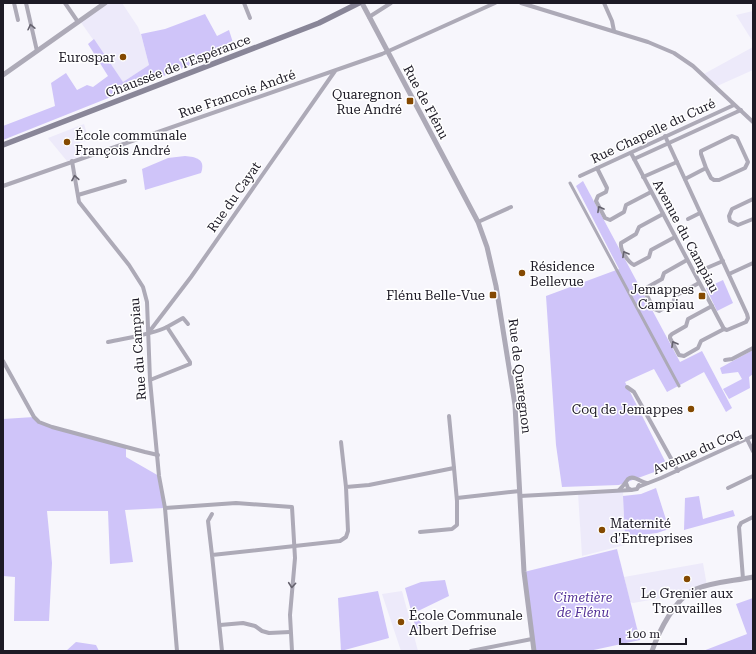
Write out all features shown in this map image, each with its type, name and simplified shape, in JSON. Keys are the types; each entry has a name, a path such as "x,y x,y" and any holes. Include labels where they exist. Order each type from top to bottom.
{"main road":[{"name":"Chaussée de l'Espérance","path":"3,145 319,23 360,3"}],"street":[{"path":"14,3 18,20"},
{"path":"26,3 37,51"},
{"path":"65,3 78,22"},
{"path":"3,75 106,3"},
{"path":"244,3 250,18"},
{"name":"Rue de Flénu","path":"360,3 368,15 446,163"},
{"path":"368,15 391,3"},
{"name":"Rue Francois André","path":"3,186 387,52 495,3"},
{"path":"521,3 651,43 674,53 693,66 753,122"},
{"path":"604,3 612,21 614,31"},
{"name":"Rue du Cayat","path":"148,333 191,277 335,71"},
{"name":"Rue Chapelle du Curé","path":"580,176 734,104"},
{"path":"634,159 741,110"},
{"path":"665,136 748,318 746,322 727,330 724,329 701,341 698,348 684,356 679,355 670,336 686,326 688,319 712,306"},
{"path":"732,136 737,138 748,162 745,168 719,180 714,180 711,178 706,168 700,154 701,151 732,136"},
{"name":"Avenue du Campiau","path":"631,153 724,329"},
{"name":"Rue du Campiau","path":"72,161 79,202 129,265 143,288 147,302 150,380 159,476 165,508 177,651"},
{"path":"643,177 677,162"},
{"name":"Rue de Quaregnon","path":"446,163 478,222 484,236 492,266 516,405 524,572 534,651"},
{"path":"597,168 607,188 606,192 598,196 596,201 605,218 610,220 624,212 626,205 651,192"},
{"path":"685,178 706,168"},
{"path":"78,195 125,181"},
{"path":"570,183 679,386"},
{"path":"753,199 734,208 729,214 730,221 735,224 740,225 753,219"},
{"path":"478,222 511,207"},
{"path":"688,219 700,213"},
{"path":"663,214 639,227 636,234 621,243 621,247 630,263 634,265 649,257 651,250 675,237"},
{"path":"687,260 664,273 662,279 646,288 645,292 654,309 659,311 673,303 675,296 699,283"},
{"path":"702,270 723,262"},
{"path":"729,274 753,263"},
{"path":"108,342 157,332 183,318 188,324"},
{"path":"150,380 190,364 167,327"},
{"path":"725,360 732,359 753,348"},
{"path":"3,361 34,417 40,422 52,427 158,455"},
{"path":"627,387 634,392 678,471"},
{"path":"420,532 452,529 458,521 449,416"},
{"name":"Avenue du Coq","path":"638,487 678,471 753,436"},
{"path":"747,439 753,452"},
{"path":"212,555 340,541 346,538 348,531 346,487 341,442"},
{"path":"346,487 369,485 454,468"},
{"path":"728,488 753,476"},
{"path":"457,498 520,493 635,490 639,483 637,479 632,477 628,479 619,490"},
{"name":"Avenue du Coq","path":"637,479 643,483 649,483"},
{"path":"626,482 630,490"},
{"path":"165,508 236,504 292,507 295,558 290,615 292,651"},
{"path":"212,514 208,521 222,651"},
{"path":"743,579 739,527 741,523 753,517"},
{"path":"652,651 662,626 682,598 687,594 703,587 753,577"},
{"path":"220,625 243,623 255,626 262,631 269,633 290,632"},
{"path":"471,651 532,638"}],"shaded area":[{"path":"105,3 122,3 138,27 149,65 123,82 80,21"},
{"path":"753,11 753,42 736,15"},
{"path":"753,47 753,70 715,87 702,75"},
{"name":"École communale François André","path":"84,124 89,140 79,143 84,155 67,161 48,138"},
{"path":"623,490 625,545 582,556 578,493"},
{"path":"703,563 707,586 680,602 673,596 633,603 630,602 624,577"},
{"name":"École Communale Albert Defrise","path":"402,591 418,651 401,651 382,594"}],"green space":[{"path":"205,14 217,36 229,30 235,49 196,63 3,140 3,126 55,106 51,83 66,73 77,90 87,85 93,87 108,76 88,44 94,39 123,82 149,65 141,34 165,29"},
{"path":"185,156 196,158 201,162 201,173 145,190 142,169 168,158"},
{"path":"583,181 680,362 702,351 732,408 726,412 704,372 667,392 654,369 625,382 668,467 619,485 562,487 556,445 546,296 619,269 576,186"},
{"path":"723,280 733,303 717,311 706,288"},
{"path":"753,350 753,374 749,377 750,388 729,399 723,389 742,379 738,372 722,374 720,368"},
{"path":"34,417 40,422 126,447 126,457 159,476 165,508 125,510 133,562 110,564 108,511 47,511 52,563 49,621 14,621 15,577 3,576 3,419"},
{"path":"656,488 669,529 657,533 625,537 623,496 641,494"},
{"path":"699,496 703,519 733,510 735,516 684,530 685,498"},
{"name":"Cimetière de Flénu","path":"617,549 640,640 589,651 534,651 524,572"},
{"path":"445,580 449,596 416,612 423,627 416,629 405,588 421,582"},
{"path":"378,591 389,638 341,651 338,598"},
{"path":"753,598 753,651 703,651 747,634 736,604"},
{"path":"76,642 96,645 99,651 66,651"}],"place":[{"name":"Eurospar","path":"123,57"},
{"name":"Quaregnon Rue André","path":"410,101"},
{"name":"École communale François André","path":"67,142"},
{"name":"Résidence Bellevue","path":"522,273"},
{"name":"Flénu Belle-Vue","path":"493,295"},
{"name":"Jemappes Campiau","path":"702,296"},
{"name":"Coq de Jemappes","path":"691,409"},
{"name":"Maternité d'Entreprises","path":"602,530"},
{"name":"Le Grenier aux Trouvailles","path":"687,579"},
{"name":"École Communale Albert Defrise","path":"401,622"}]}
